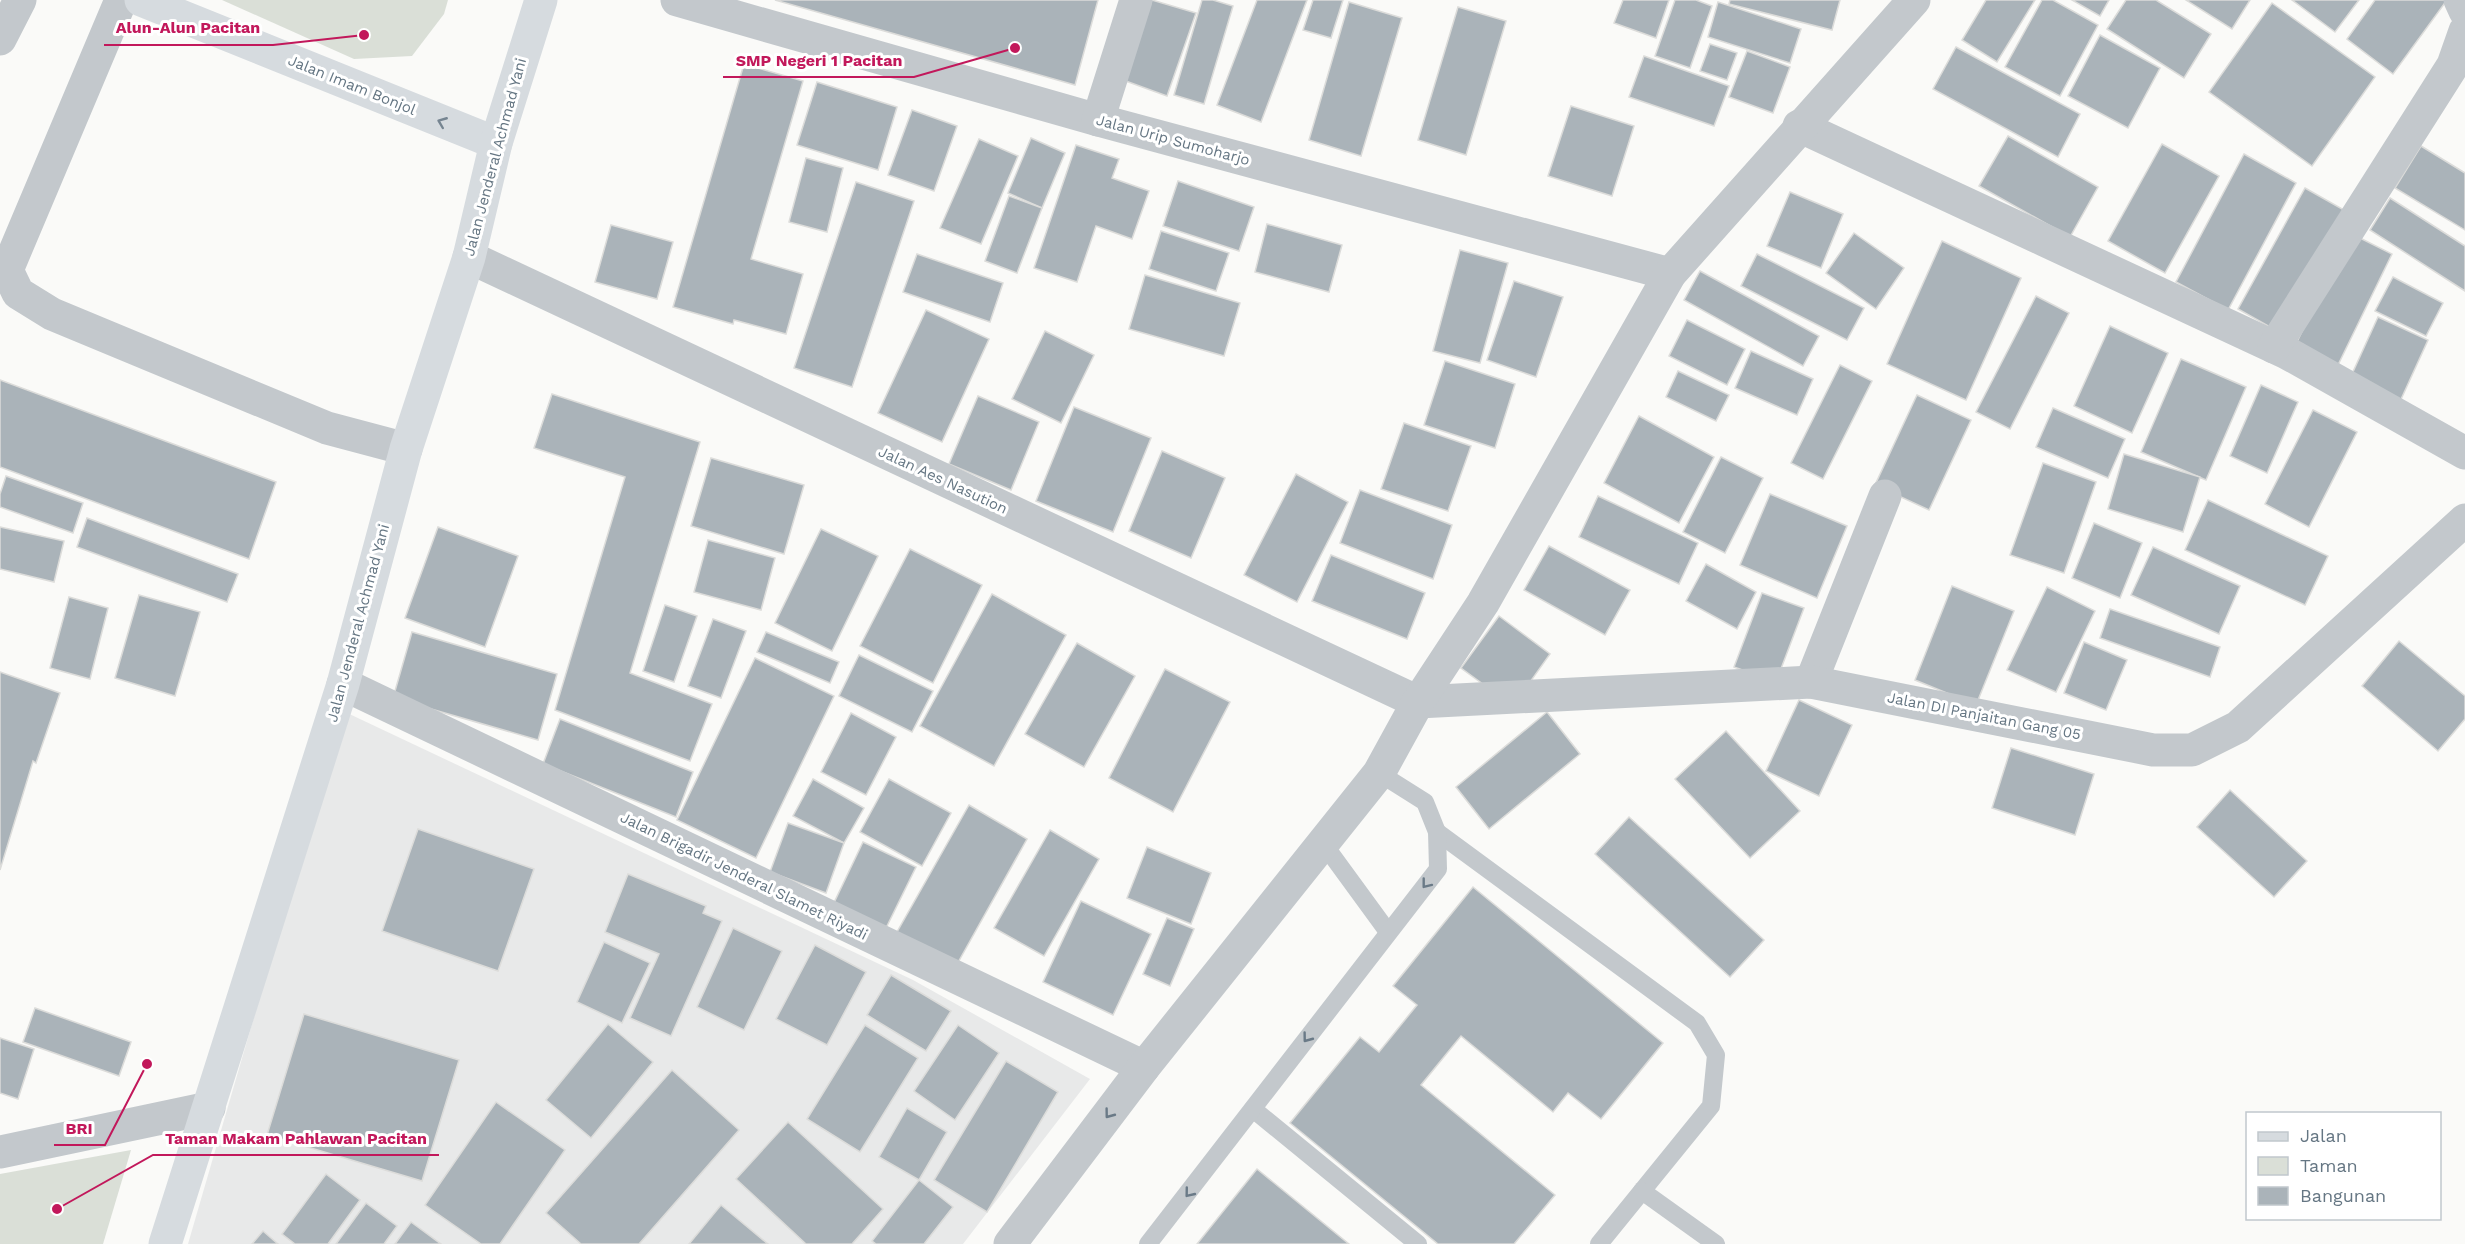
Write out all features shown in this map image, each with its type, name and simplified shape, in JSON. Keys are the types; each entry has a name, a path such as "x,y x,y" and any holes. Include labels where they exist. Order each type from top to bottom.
{"main road":[{"name":"Jalan Imam Bonjol","path":"141,0 496,143"},
{"name":"Jalan Jenderal Achmad Yani","path":"165,1244 343,684 406,449 469,257 496,143 541,0"}],"street":[{"path":"0,39 20,0"},
{"path":"121,0 6,270 18,293 52,314 327,428 406,449"},
{"name":"Jalan Urip Sumoharjo","path":"677,0 1098,120 1670,274"},
{"path":"1098,120 1136,0"},
{"path":"1010,1244 1144,1067 1379,773 1418,702 1483,603 1670,274 1799,126 1914,0"},
{"path":"2460,0 2465,11"},
{"path":"2274,347 2453,65 2465,31"},
{"path":"1799,126 2274,347 2465,453"},
{"name":"Jalan Aes Nasution","path":"469,257 1418,702"},
{"path":"1811,682 1885,496"},
{"name":"Jalan DI Panjaitan Gang 05","path":"1418,702 1811,682 2153,750 2192,750 2238,727 2465,520"},
{"name":"Jalan Brigadir Jenderal Slamet Riyadi","path":"343,684 1144,1067"},
{"path":"0,1152 209,1108"}],"lane":[{"path":"1148,1244 1438,868 1437,832 1425,802 1379,773"},
{"path":"1437,832 1697,1023 1716,1055 1711,1106 1599,1244"},
{"path":"1323,843 1388,932"},
{"path":"1253,1109 1418,1244"},
{"path":"1642,1191 1716,1244"}],"shaded area":[{"path":"343,711 913,980 1090,1079 963,1244 188,1244"}],"green space":[{"path":"222,0 448,0 444,14 412,56 354,59"},
{"path":"131,1150 103,1244 0,1244 0,1174"}],"building":[{"path":"775,0 1098,0 1075,85"},
{"path":"1152,0 1196,13 1167,96 1123,80"},
{"path":"1202,0 1213,0 1233,6 1204,104 1174,95"},
{"path":"1257,0 1307,0 1261,122 1217,105"},
{"path":"1313,0 1343,0 1331,38 1303,30"},
{"path":"1623,0 1669,0 1656,38 1614,23"},
{"path":"1675,0 1696,0 1712,6 1690,68 1655,56"},
{"path":"1730,0 1840,0 1832,30 1729,4"},
{"path":"1986,0 2035,0 1997,62 1962,40"},
{"path":"2042,0 2053,0 2098,25 2060,96 2005,67"},
{"path":"2072,0 2109,0 2100,16"},
{"path":"2126,0 2156,0 2211,34 2184,78 2107,29"},
{"path":"2186,0 2250,0 2232,29"},
{"path":"2292,0 2359,0 2335,32"},
{"path":"2375,0 2447,0 2393,74 2347,39"},
{"path":"1349,2 1402,18 1361,156 1309,140"},
{"path":"1718,2 1801,29 1790,63 1708,37"},
{"path":"2272,3 2375,77 2312,166 2209,92"},
{"path":"1458,7 1506,21 1466,155 1418,140"},
{"path":"2100,35 2160,68 2128,128 2068,96"},
{"path":"1710,44 1737,53 1727,80 1700,71"},
{"path":"1956,47 2080,114 2058,157 1933,89"},
{"path":"1747,51 1790,67 1773,113 1729,97"},
{"path":"1644,56 1729,86 1714,126 1629,97"},
{"path":"744,64 803,81 751,259 803,274 786,334 734,320 733,324 673,307"},
{"path":"817,82 897,107 878,170 797,145"},
{"path":"1571,106 1634,126 1612,196 1548,176"},
{"path":"912,110 957,126 934,191 888,175"},
{"path":"2008,136 2098,187 2070,237 1979,186"},
{"path":"1031,138 1065,153 1042,208 1008,193"},
{"path":"979,139 1018,156 981,244 940,228"},
{"path":"2162,144 2219,176 2165,273 2108,241"},
{"path":"1076,145 1119,159 1112,178 1149,191 1132,239 1096,226 1077,282 1034,268"},
{"path":"2421,146 2465,173 2465,230 2395,188"},
{"path":"2244,154 2296,183 2228,310 2176,282"},
{"path":"806,158 843,168 827,232 789,222"},
{"path":"1178,181 1254,207 1239,251 1163,226"},
{"path":"856,182 914,201 852,387 794,368"},
{"path":"2305,188 2344,210 2277,331 2238,309"},
{"path":"1790,192 1843,214 1821,268 1767,246"},
{"path":"1009,196 1042,208 1017,273 985,261"},
{"path":"2390,198 2465,246 2465,291 2370,230"},
{"path":"1267,224 1342,245 1329,292 1255,272"},
{"path":"611,225 673,242 657,299 595,282"},
{"path":"1161,231 1229,253 1216,291 1149,269"},
{"path":"1854,233 1904,268 1876,309 1826,273"},
{"path":"2350,233 2392,254 2336,369 2294,348"},
{"path":"1942,241 2021,278 1966,400 1887,364"},
{"path":"1460,250 1508,263 1480,363 1433,351"},
{"path":"917,254 1003,283 990,322 903,292"},
{"path":"1757,254 1864,308 1847,340 1741,286"},
{"path":"1700,271 1819,336 1803,366 1684,300"},
{"path":"1145,275 1240,303 1224,356 1129,329"},
{"path":"2393,277 2443,303 2426,336 2375,311"},
{"path":"1514,281 1563,297 1536,377 1487,360"},
{"path":"2036,296 2069,313 2010,429 1976,412"},
{"path":"926,310 989,339 942,442 878,413"},
{"path":"2378,317 2428,340 2397,408 2347,385"},
{"path":"1687,320 1745,349 1727,385 1669,356"},
{"path":"2110,326 2168,353 2132,433 2074,406"},
{"path":"1045,331 1094,355 1061,423 1012,399"},
{"path":"1751,351 1813,379 1797,415 1735,388"},
{"path":"2181,359 2246,387 2206,480 2141,452"},
{"path":"1445,361 1515,384 1495,448 1424,425"},
{"path":"1840,365 1872,381 1823,479 1791,463"},
{"path":"1678,371 1729,395 1716,421 1666,397"},
{"path":"0,380 276,482 249,559 0,467"},
{"path":"2261,385 2298,402 2267,473 2230,456"},
{"path":"552,394 700,442 630,673 712,704 690,761 555,710 625,477 534,448"},
{"path":"1917,395 1971,420 1929,510 1875,485"},
{"path":"978,396 1039,422 1011,490 949,464"},
{"path":"1074,407 1151,438 1113,532 1036,501"},
{"path":"2053,408 2125,439 2108,478 2036,447"},
{"path":"2313,410 2357,432 2309,527 2265,504"},
{"path":"1639,416 1714,457 1679,523 1604,483"},
{"path":"1404,423 1471,446 1448,511 1381,489"},
{"path":"1162,451 1225,478 1191,558 1129,531"},
{"path":"2124,454 2200,477 2183,532 2108,509"},
{"path":"1721,457 1763,478 1725,553 1683,532"},
{"path":"711,458 804,485 784,554 691,526"},
{"path":"2043,463 2096,482 2064,573 2010,555"},
{"path":"1296,474 1348,502 1297,602 1244,575"},
{"path":"6,476 83,503 73,533 0,507 0,494"},
{"path":"1360,490 1452,525 1433,579 1340,543"},
{"path":"1770,494 1847,526 1817,598 1740,565"},
{"path":"1598,496 1698,543 1679,584 1579,537"},
{"path":"2208,500 2328,556 2305,605 2185,550"},
{"path":"87,518 238,574 227,602 77,547"},
{"path":"2094,523 2142,543 2120,598 2072,578"},
{"path":"0,527 64,541 54,582 0,569"},
{"path":"438,527 518,556 485,647 405,618"},
{"path":"821,529 878,556 832,651 775,623"},
{"path":"708,540 775,558 761,610 694,592"},
{"path":"1549,546 1630,590 1605,635 1524,590"},
{"path":"2153,547 2240,586 2219,634 2131,595"},
{"path":"910,549 982,585 933,683 860,646"},
{"path":"1331,555 1425,593 1407,639 1312,601"},
{"path":"1706,564 1756,592 1737,629 1686,601"},
{"path":"1952,586 2014,611 1976,705 1915,680"},
{"path":"2047,587 2095,611 2056,692 2007,670"},
{"path":"1762,593 1804,608 1776,682 1734,667"},
{"path":"992,594 1066,635 994,766 920,726"},
{"path":"139,595 200,612 175,696 115,678"},
{"path":"69,597 108,608 90,679 50,668"},
{"path":"665,605 697,616 674,682 643,671"},
{"path":"2110,609 2220,647 2210,677 2100,638"},
{"path":"1499,616 1550,654 1513,706 1461,668"},
{"path":"713,619 746,631 721,698 688,686"},
{"path":"412,632 557,674 538,740 393,698"},
{"path":"766,632 839,662 830,683 757,652"},
{"path":"2399,641 2465,696 2465,719 2438,751 2362,686"},
{"path":"2084,642 2127,660 2106,710 2064,693"},
{"path":"1077,643 1135,676 1084,767 1025,734"},
{"path":"859,655 933,691 912,732 839,696"},
{"path":"755,658 834,696 756,858 677,820"},
{"path":"1165,669 1230,702 1173,812 1109,778"},
{"path":"0,672 60,693 36,763 33,761 0,870"},
{"path":"1799,700 1852,725 1819,796 1766,771"},
{"path":"1547,712 1580,754 1489,829 1456,787"},
{"path":"851,713 896,737 866,795 821,772"},
{"path":"560,719 693,772 676,817 543,764"},
{"path":"1726,731 1800,811 1750,858 1675,779"},
{"path":"2011,748 2094,774 2075,835 1992,808"},
{"path":"813,779 864,808 844,843 793,816"},
{"path":"889,779 951,813 922,866 860,832"},
{"path":"2230,790 2307,861 2274,897 2197,827"},
{"path":"969,805 1027,839 956,966 897,932"},
{"path":"1629,817 1764,940 1730,977 1595,854"},
{"path":"788,823 844,843 826,893 770,872"},
{"path":"418,829 534,869 498,971 382,931"},
{"path":"1050,830 1099,859 1044,956 994,928"},
{"path":"863,842 916,867 884,932 832,907"},
{"path":"1147,847 1211,873 1191,924 1127,898"},
{"path":"628,874 706,906 703,913 722,921 671,1036 630,1018 659,954 605,932"},
{"path":"1473,887 1663,1043 1601,1119 1568,1093 1553,1112 1461,1036 1421,1085 1555,1195 1514,1244 1438,1244 1290,1123 1360,1037 1379,1052 1417,1005 1393,986"},
{"path":"1081,901 1151,934 1113,1015 1043,982"},
{"path":"1167,918 1194,929 1170,986 1143,974"},
{"path":"733,928 782,951 744,1030 697,1007"},
{"path":"604,942 650,963 622,1023 577,1002"},
{"path":"815,945 866,972 827,1045 776,1019"},
{"path":"891,975 951,1011 926,1051 867,1015"},
{"path":"35,1008 131,1042 119,1076 23,1042"},
{"path":"304,1014 459,1060 422,1181 267,1135"},
{"path":"608,1024 653,1062 591,1138 546,1100"},
{"path":"865,1025 918,1058 860,1152 807,1119"},
{"path":"958,1025 999,1053 955,1120 914,1091"},
{"path":"0,1038 34,1049 18,1099 0,1093"},
{"path":"1006,1061 1058,1092 987,1212 934,1180"},
{"path":"672,1070 739,1130 639,1244 581,1244 546,1213"},
{"path":"496,1102 565,1150 500,1244 481,1244 425,1205"},
{"path":"907,1108 947,1132 919,1180 879,1157"},
{"path":"788,1122 883,1209 852,1244 806,1244 736,1179"},
{"path":"1257,1169 1349,1244 1197,1244"},
{"path":"326,1174 360,1200 328,1244 295,1244 282,1234"},
{"path":"919,1180 953,1207 924,1244 876,1244 872,1241"},
{"path":"366,1203 397,1226 384,1244 336,1244"},
{"path":"721,1205 768,1244 689,1244"},
{"path":"411,1222 441,1244 395,1244"},
{"path":"263,1231 278,1244 252,1244"}],"place":[{"name":"Alun-Alun Pacitan","path":"364,35"},
{"name":"SMP Negeri 1 Pacitan","path":"1015,48"},
{"name":"BRI","path":"147,1064"},
{"name":"Taman Makam Pahlawan Pacitan","path":"57,1209"}]}
